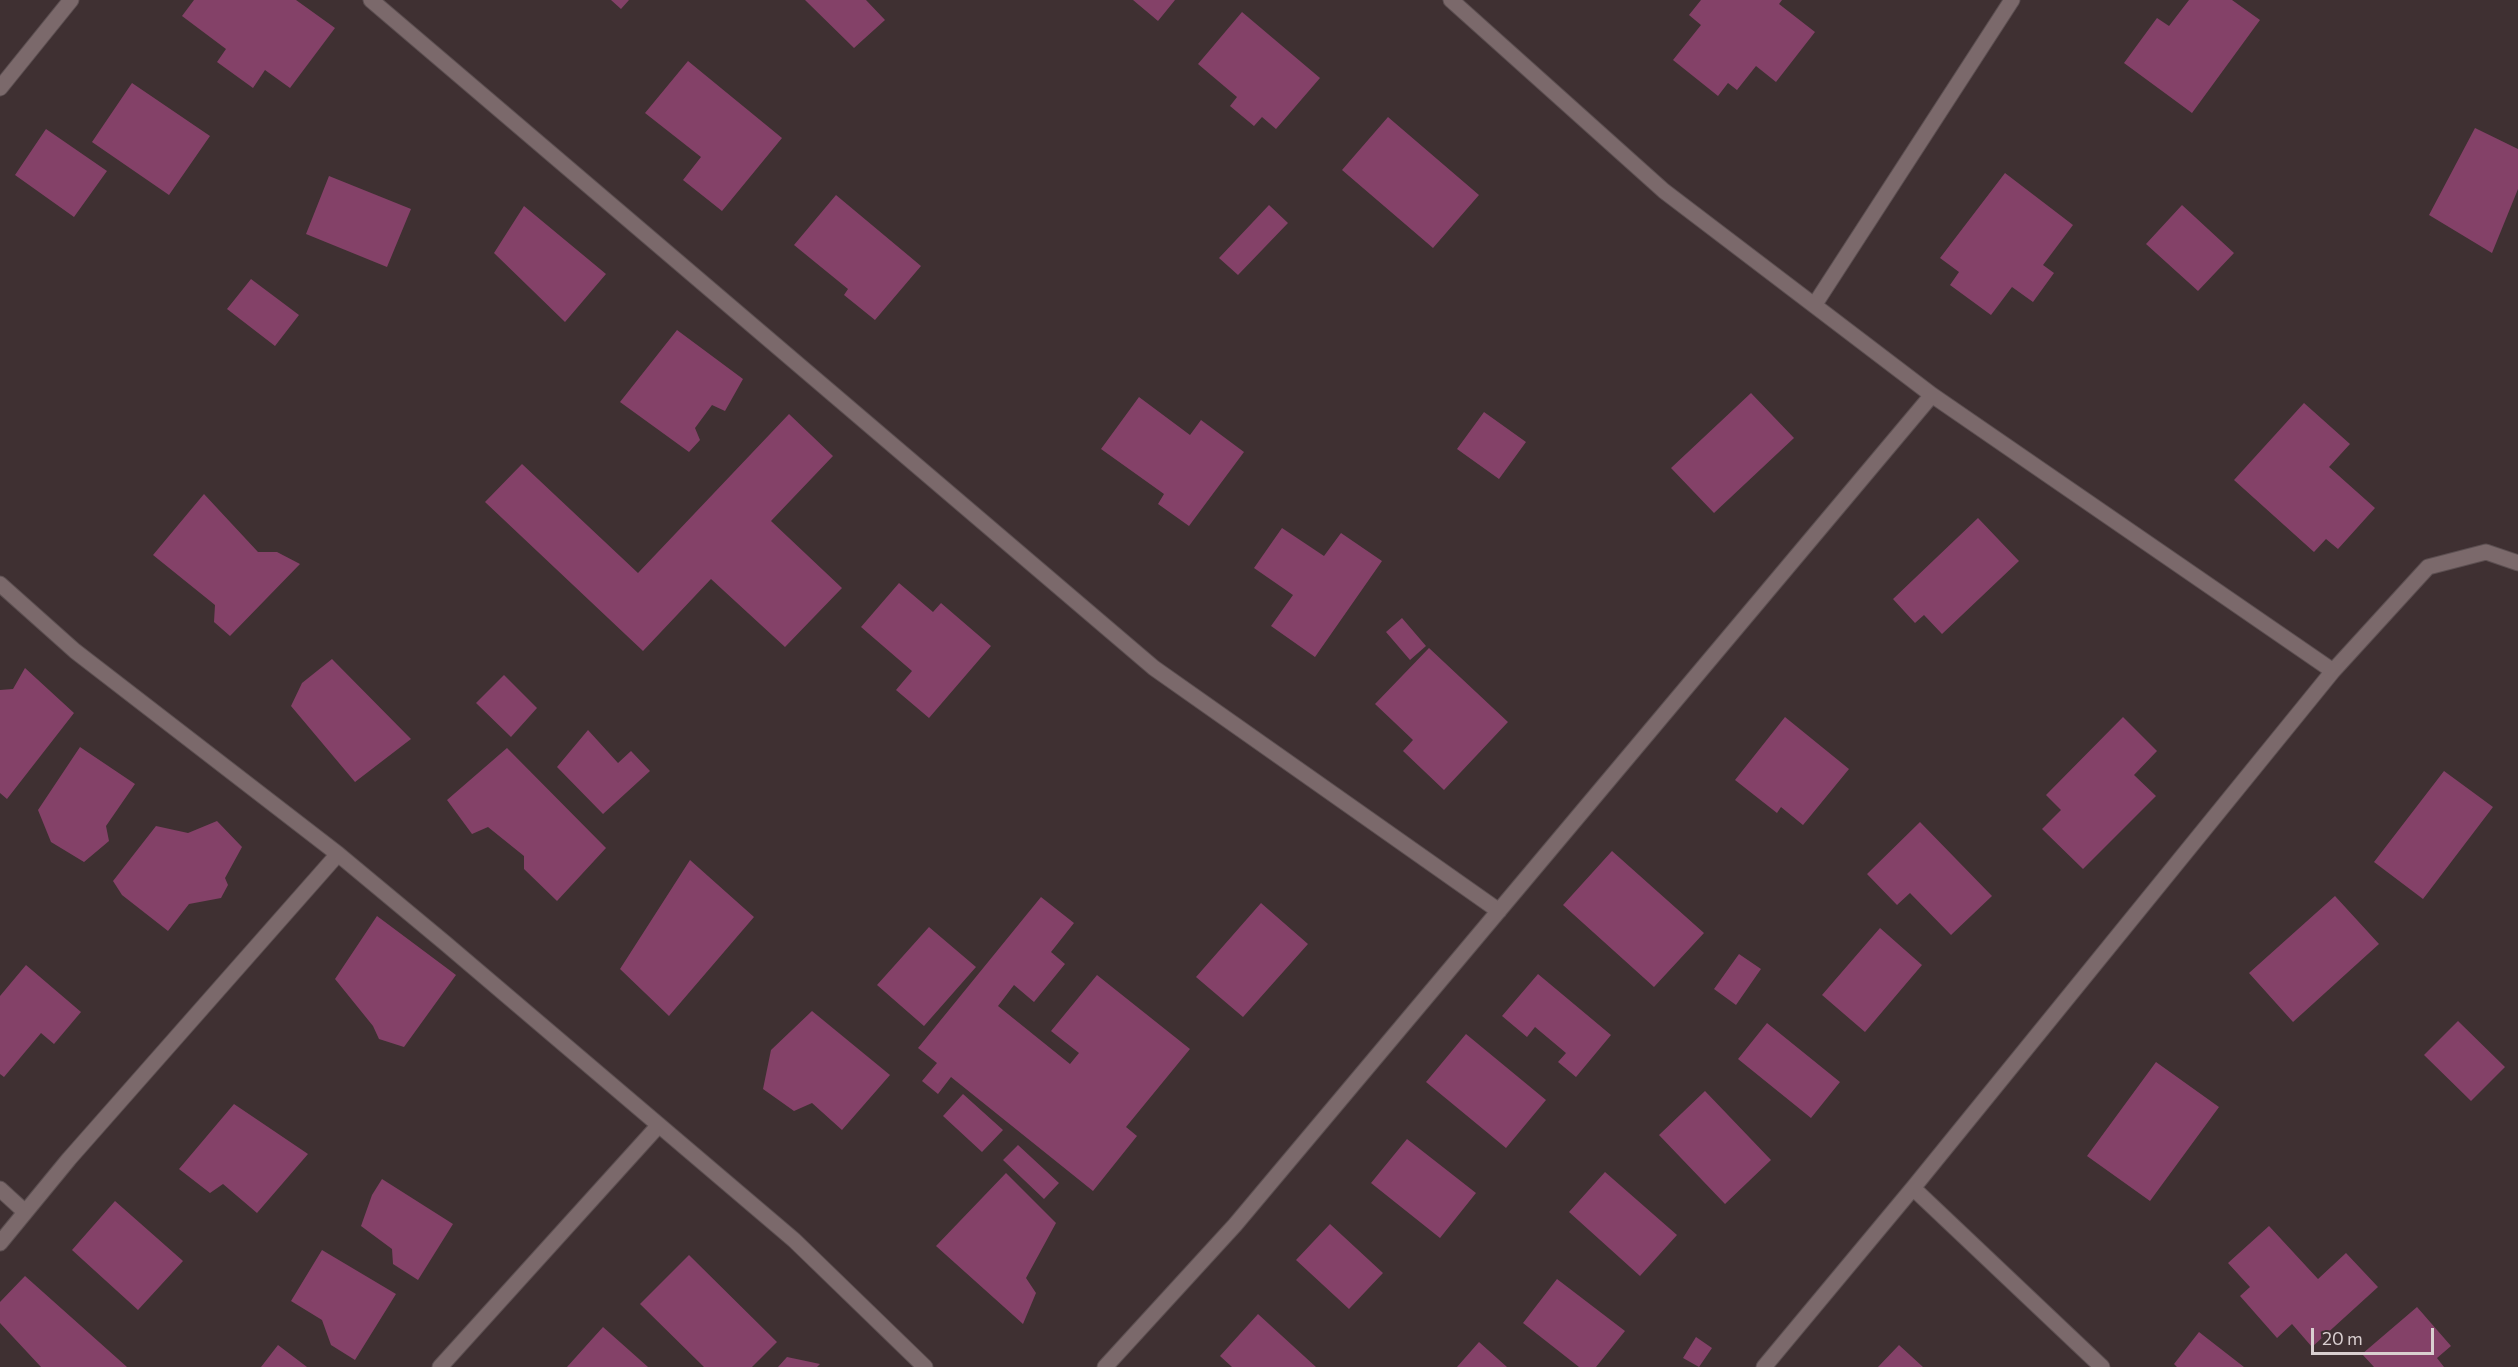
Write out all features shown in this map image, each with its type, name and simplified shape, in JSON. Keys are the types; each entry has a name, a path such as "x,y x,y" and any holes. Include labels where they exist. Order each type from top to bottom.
{"street":[{"path":"0,88 71,0"},
{"path":"371,0 1154,668 1499,911"},
{"path":"1450,0 1664,191 1932,395 2333,671"},
{"path":"1815,304 2012,0"},
{"path":"1105,1367 1235,1226 1932,395"},
{"path":"1764,1367 1913,1188 2333,671 2428,567 2486,552 2518,563"},
{"path":"0,584 75,651 338,854 659,1125 794,1240 925,1367"},
{"path":"0,1243 24,1211 338,854"},
{"path":"440,1367 659,1125"},
{"path":"1913,1188 2102,1367"},
{"path":"0,1189 24,1211"}],"building":[{"path":"194,0 296,0 335,28 290,88 265,70 253,88 217,62 226,49 182,16"},
{"path":"611,0 629,0 621,9"},
{"path":"805,0 866,0 885,20 854,48"},
{"path":"1133,0 1175,0 1158,21"},
{"path":"1701,0 1782,0 1779,4 1815,32 1776,82 1756,66 1737,90 1728,83 1718,96 1673,60 1701,25 1689,15"},
{"path":"2189,0 2232,0 2260,20 2192,113 2124,63 2157,18 2169,26"},
{"path":"1242,12 1320,78 1276,129 1262,117 1254,126 1230,106 1237,97 1198,64"},
{"path":"688,61 782,138 722,211 683,180 701,157 645,113"},
{"path":"132,83 210,136 169,195 92,142"},
{"path":"1388,117 1479,195 1433,248 1342,170"},
{"path":"2475,128 2518,149 2518,189 2492,253 2429,215"},
{"path":"46,129 107,171 74,217 15,175"},
{"path":"2005,173 2073,225 2043,265 2054,273 2033,302 2012,287 1991,315 1950,285 1959,272 1940,258"},
{"path":"329,176 411,209 387,267 306,234"},
{"path":"836,195 921,266 875,320 844,295 848,289 794,245"},
{"path":"1269,205 1288,223 1238,275 1219,258"},
{"path":"2182,205 2234,253 2198,291 2146,244"},
{"path":"524,206 606,274 565,322 494,253"},
{"path":"251,279 299,315 275,346 227,309"},
{"path":"677,330 743,379 725,411 712,405 695,428 700,440 689,452 620,402"},
{"path":"1751,393 1794,438 1714,513 1671,468"},
{"path":"1139,397 1190,435 1201,420 1244,452 1189,526 1158,504 1164,494 1101,449"},
{"path":"2304,403 2350,444 2329,467 2375,508 2338,549 2326,539 2314,552 2234,480"},
{"path":"1484,412 1526,442 1499,479 1457,449"},
{"path":"789,414 833,456 771,521 842,588 785,647 711,579 643,651 485,502 522,464 638,573"},
{"path":"204,494 258,552 277,552 300,564 230,636 214,622 215,605 153,555"},
{"path":"1978,518 2019,561 1942,634 1924,615 1915,623 1893,599"},
{"path":"1282,528 1324,556 1341,533 1382,561 1315,657 1271,626 1293,595 1254,568"},
{"path":"899,583 933,612 941,603 991,646 929,718 896,690 912,671 861,627"},
{"path":"1402,618 1426,646 1410,660 1386,632"},
{"path":"1429,648 1508,722 1444,790 1403,751 1413,740 1375,704"},
{"path":"332,659 411,739 355,782 291,706 302,683"},
{"path":"25,668 74,713 7,799 0,793 0,690 13,689"},
{"path":"504,675 537,708 511,737 476,703"},
{"path":"1785,717 1849,769 1803,825 1781,807 1777,813 1735,780"},
{"path":"2123,717 2157,751 2134,775 2156,796 2083,869 2042,829 2061,810 2046,795"},
{"path":"588,730 618,763 631,751 650,771 603,814 557,767"},
{"path":"80,747 135,784 106,826 109,841 84,862 51,842 38,810"},
{"path":"507,748 606,848 557,901 524,869 524,856 488,827 472,834 447,800"},
{"path":"2444,771 2493,807 2423,899 2374,862"},
{"path":"217,821 242,847 225,878 228,885 221,898 189,904 168,931 122,895 113,881 156,826 188,833"},
{"path":"1920,822 1992,896 1951,935 1910,893 1897,905 1867,874"},
{"path":"1612,851 1704,933 1654,987 1563,905"},
{"path":"690,860 754,917 669,1016 620,969"},
{"path":"2335,896 2379,944 2293,1022 2249,973"},
{"path":"1041,897 1074,923 1051,952 1065,964 1034,1002 1014,985 998,1006 1070,1064 1079,1053 1051,1031 1097,975 1190,1049 1126,1127 1137,1136 1093,1191 951,1077 938,1094 922,1081 937,1063 918,1048"},
{"path":"1261,903 1308,944 1243,1017 1196,977"},
{"path":"377,916 456,975 404,1047 379,1039 373,1026 335,979"},
{"path":"929,927 976,967 924,1026 877,985"},
{"path":"1880,928 1922,965 1865,1032 1822,995"},
{"path":"1739,954 1761,969 1736,1005 1714,989"},
{"path":"26,965 81,1012 54,1044 41,1033 4,1077 0,1074 0,996"},
{"path":"1538,974 1611,1035 1576,1077 1558,1062 1566,1053 1535,1027 1527,1037 1502,1016"},
{"path":"812,1011 890,1075 842,1130 812,1103 794,1111 763,1089 771,1050"},
{"path":"2458,1021 2505,1067 2471,1101 2424,1055"},
{"path":"1767,1023 1840,1082 1811,1118 1738,1059"},
{"path":"1466,1034 1546,1100 1506,1148 1426,1082"},
{"path":"2156,1062 2219,1107 2150,1201 2087,1156"},
{"path":"1705,1091 1771,1160 1725,1204 1659,1135"},
{"path":"963,1094 1003,1130 982,1152 943,1116"},
{"path":"234,1104 308,1154 257,1213 223,1184 210,1193 179,1169"},
{"path":"1407,1139 1476,1193 1440,1238 1371,1183"},
{"path":"1018,1145 1059,1183 1044,1199 1003,1160"},
{"path":"1605,1172 1677,1235 1640,1276 1569,1212"},
{"path":"1006,1173 1056,1223 1026,1278 1036,1293 1023,1324 936,1246"},
{"path":"382,1179 453,1224 418,1280 393,1264 392,1249 361,1226 372,1195"},
{"path":"115,1201 183,1261 138,1310 72,1250"},
{"path":"1330,1224 1383,1273 1349,1309 1296,1260"},
{"path":"2269,1226 2318,1279 2346,1253 2378,1287 2312,1347 2292,1324 2277,1338 2240,1296 2250,1287 2228,1263"},
{"path":"322,1250 396,1294 355,1360 331,1345 322,1320 291,1301"},
{"path":"689,1255 777,1342 752,1367 704,1367 640,1304"},
{"path":"25,1276 127,1367 41,1367 0,1323 0,1302"},
{"path":"1557,1279 1625,1331 1596,1367 1579,1367 1523,1323"},
{"path":"2417,1307 2451,1346 2437,1358 2444,1367 2374,1367 2362,1354"},
{"path":"1258,1314 1316,1367 1232,1367 1220,1356"},
{"path":"603,1327 648,1367 567,1367"},
{"path":"2199,1332 2244,1367 2177,1367 2174,1364"},
{"path":"1696,1337 1712,1348 1699,1367 1683,1358"},
{"path":"1479,1342 1507,1367 1457,1367"},
{"path":"278,1345 307,1367 261,1367"},
{"path":"1899,1345 1923,1367 1878,1367"},
{"path":"787,1357 820,1364 817,1367 778,1367"}]}
